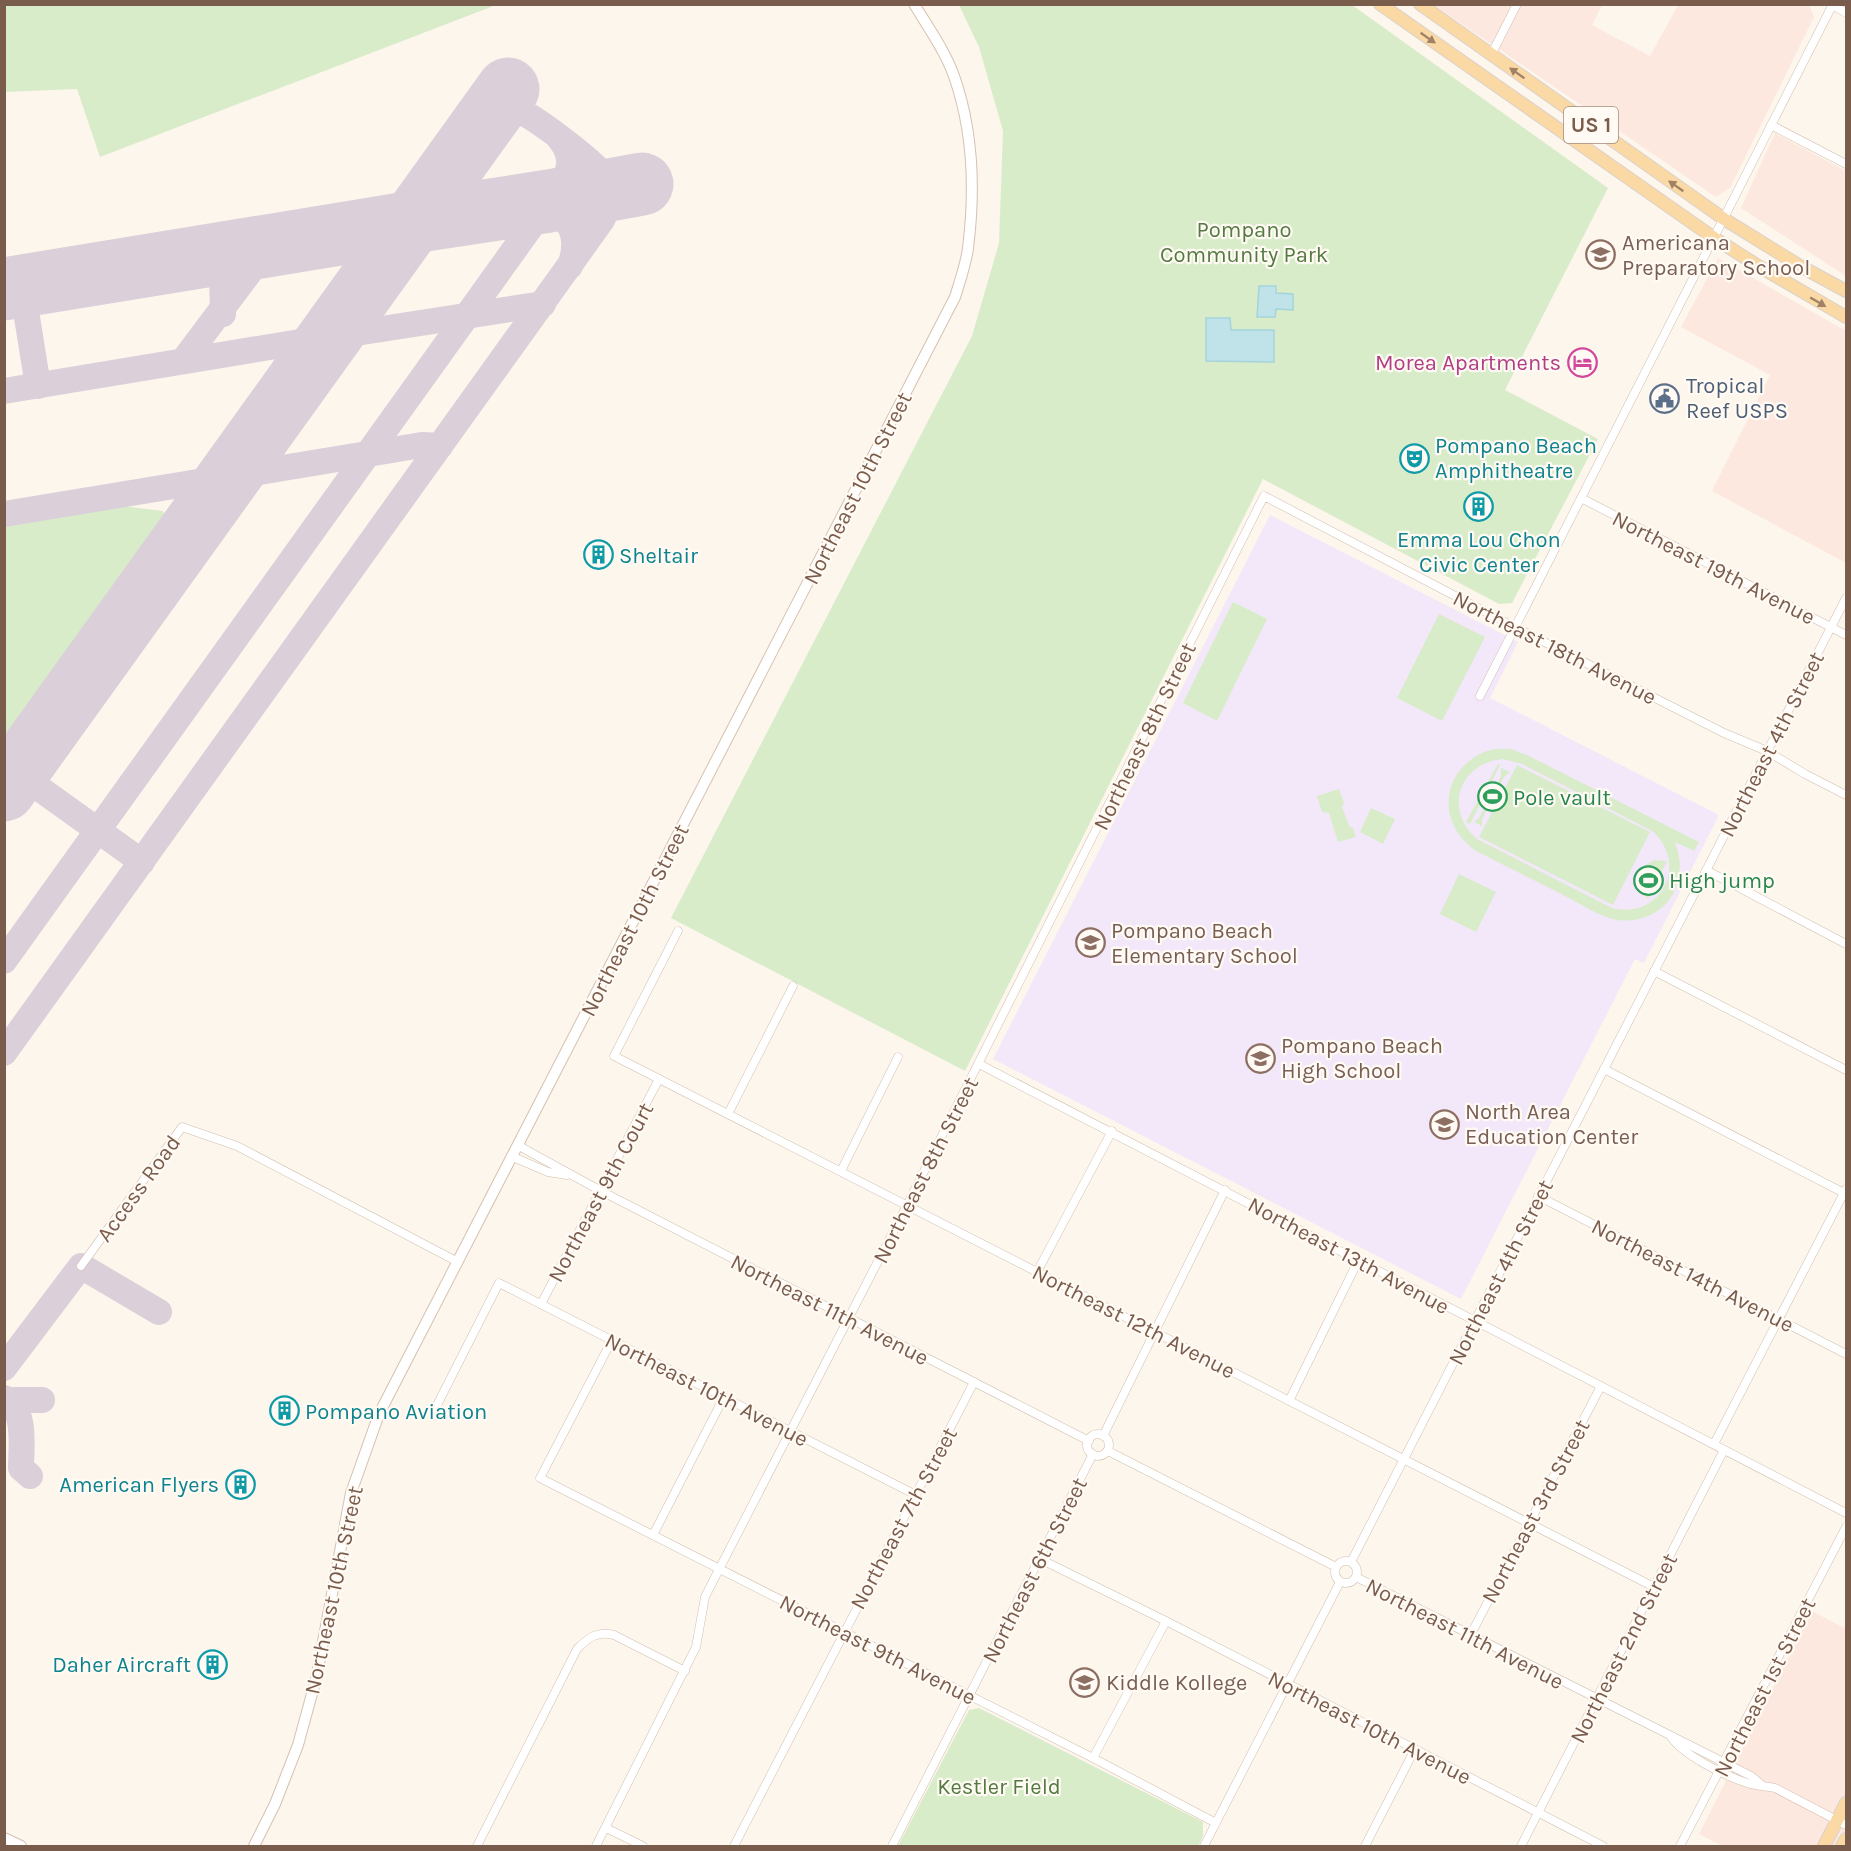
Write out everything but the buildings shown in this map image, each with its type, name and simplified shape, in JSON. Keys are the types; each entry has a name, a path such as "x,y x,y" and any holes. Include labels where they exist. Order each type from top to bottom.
{"main road":[{"name":"US 1","path":"1380,4 1714,238 1846,317"},
{"name":"US 1","path":"1420,4 1724,219 1800,266 1846,291"},
{"path":"1824,1846 1842,1823 1846,1803"},
{"path":"1842,1846 1846,1839"}],"street":[{"name":"Northeast 10th Street","path":"254,1846 275,1804 298,1745 316,1679 351,1493 379,1414 955,297 968,250 972,187 967,129 954,76 914,4"},
{"path":"1491,55 1517,4"},
{"path":"1480,696 1832,5 1846,13"},
{"path":"1771,125 1846,164"},
{"name":"Northeast 18th Avenue","path":"1264,496 1724,733 1767,751 1846,795"},
{"name":"Northeast 8th Street","path":"596,1846 696,1647 705,1597 718,1569 792,1432 1264,496"},
{"name":"Northeast 19th Avenue","path":"1581,498 1846,635"},
{"name":"Northeast 4th Street","path":"1351,1562 1846,598"},
{"path":"1706,870 1846,944"},
{"name":"Northeast 12th Avenue","path":"678,931 614,1056 1654,1587"},
{"path":"1654,971 1846,1070"},
{"path":"728,1114 793,986"},
{"path":"841,1171 898,1057"},
{"name":"Northeast 13th Avenue","path":"979,1064 1846,1513"},
{"path":"1604,1069 1846,1192 1714,1444"},
{"name":"Northeast 9th Court","path":"541,1304 659,1079"},
{"name":"Access Road","path":"81,1266 182,1127 237,1146 458,1262"},
{"path":"1037,1272 1112,1131"},
{"name":"Northeast 11th Avenue","path":"519,1146 601,1191 1089,1440"},
{"name":"Northeast 11th Avenue","path":"513,1157 548,1172 572,1175"},
{"path":"1103,1436 1225,1190"},
{"name":"Northeast 14th Avenue","path":"1538,1196 1846,1354"},
{"path":"1289,1401 1358,1261"},
{"name":"Northeast 10th Avenue","path":"435,1409 499,1283 916,1495"},
{"name":"Northeast 9th Avenue","path":"612,1340 540,1478 1094,1758 1216,1823"},
{"name":"Northeast 7th Street","path":"734,1846 974,1382"},
{"name":"Northeast 3rd Street","path":"1470,1636 1600,1386"},
{"path":"653,1535 724,1397"},
{"path":"1094,1435 1103,1436 1109,1443 1108,1450 1103,1455 1093,1454 1089,1450 1089,1440 1094,1435"},
{"path":"1108,1450 1336,1567"},
{"name":"Northeast 2nd Street","path":"1521,1846 1724,1450"},
{"name":"Northeast 6th Street","path":"892,1846 1093,1454"},
{"name":"Northeast 1st Street","path":"1680,1846 1846,1527"},
{"name":"Northeast 10th Avenue","path":"1040,1559 1166,1621 1603,1846"},
{"path":"1342,1561 1351,1562 1356,1567 1356,1577 1350,1583 1340,1582 1335,1576 1336,1567 1342,1561"},
{"name":"Northeast 11th Avenue","path":"1356,1577 1751,1776 1762,1785"},
{"path":"1204,1846 1340,1582"},
{"path":"1094,1758 1166,1621"},
{"path":"477,1846 577,1649 588,1638 601,1632 614,1635 685,1671"},
{"name":"Northeast 11th Avenue","path":"1670,1736 1678,1747 1720,1771 1749,1784 1775,1788 1842,1823"},
{"path":"1365,1846 1415,1749"},
{"path":"606,1828 643,1846"},
{"path":"4,1838 21,1846"}],"shaded area":[{"path":"1434,5 1602,5 1592,25 1650,56 1678,5 1809,5 1814,17 1730,188 1716,197"},
{"path":"1775,133 1846,171 1846,276 1741,208"},
{"path":"1718,258 1846,331 1846,563 1712,491 1770,375 1681,327"},
{"path":"1270,515 1518,642 1490,698 1719,815 1644,963 1635,959 1461,1299 993,1059"},
{"path":"1812,1611 1846,1629 1846,1846 1723,1846 1699,1834"}],"green space":[{"path":"5,4 496,5 100,157 77,89 5,92"},
{"name":"Pompano Community Park","path":"959,5 1352,5 1608,188 1505,390 1598,439 1512,603 1499,604 1263,479 965,1071 671,918 972,336 999,243 1003,131 979,47"},
{"path":"122,506 163,511 167,522 14,735 9,740 5,740 5,522"},
{"path":"1233,602 1267,619 1217,721 1183,703"},
{"path":"1439,614 1485,637 1442,721 1397,698"},
{"path":"1494,749 1511,749 1527,755 1699,842 1694,851 1675,842 1680,871 1677,885 1670,899 1646,917 1625,921 1617,920 1604,916 1478,852 1463,840 1454,826 1449,810 1449,794 1454,780 1463,766 1476,756","holes":["1503,759 1522,764 1652,831 1663,844 1669,859 1669,873 1665,886 1656,898 1644,906 1629,909 1612,908 1477,839 1461,815 1459,802 1466,778 1488,762"]},
{"path":"1498,764 1500,765 1470,824 1466,822"},
{"path":"1517,765 1650,832 1613,905 1479,837"},
{"name":"Pole vault","path":"1501,768 1510,772 1504,777 1482,819 1482,826 1474,822 1479,818 1501,776"},
{"path":"1339,789 1344,803 1342,807 1356,837 1338,842 1329,813 1322,812 1317,796"},
{"path":"1371,808 1395,819 1383,844 1360,832"},
{"name":"High jump","path":"1654,860 1667,861 1648,899 1640,889 1638,877 1644,866"},
{"path":"1459,874 1496,892 1476,932 1440,914"},
{"name":"Kestler Field","path":"979,1708 1203,1822 1203,1836 1198,1846 898,1846 969,1710"}],"water":[{"path":"1259,286 1276,286 1276,293 1293,294 1293,310 1276,309 1275,317 1257,317"},
{"path":"1206,318 1230,318 1231,330 1274,330 1274,362 1206,361"}],"taxiway":[{"path":"4,1053 602,220 609,200 607,180 566,142 519,111 500,112 484,122"},
{"path":"4,961 565,179 569,168 569,158 559,138"},
{"path":"549,201 563,215 572,230 574,246 570,266"},
{"path":"183,361 270,245"},
{"path":"196,258 222,273 223,314"},
{"path":"22,286 38,386"},
{"path":"4,391 543,304"},
{"path":"4,514 422,445 440,446"},
{"path":"4,763 142,862"},
{"path":"4,1368 81,1266 159,1312"},
{"path":"4,1398 16,1411 22,1440 21,1468 30,1476"},
{"path":"9,1400 42,1400"}],"runway":[{"path":"4,790 508,89"},
{"path":"4,289 642,184"}],"place":[{"name":"Americana Preparatory School","path":"1601,255"},
{"name":"Morea Apartments","path":"1582,362"},
{"name":"Tropical Reef USPS","path":"1665,398"},
{"name":"Pompano Beach Amphitheatre","path":"1414,458"},
{"name":"Emma Lou Chon Civic Center","path":"1479,507"},
{"name":"Sheltair","path":"598,555"},
{"name":"Pole vault","path":"1492,797"},
{"name":"High jump","path":"1648,880"},
{"name":"Pompano Beach Elementary School","path":"1090,943"},
{"name":"Pompano Beach High School","path":"1260,1058"},
{"name":"North Area Education Center","path":"1444,1124"},
{"name":"Pompano Aviation","path":"284,1411"},
{"name":"American Flyers","path":"240,1484"},
{"name":"Daher Aircraft","path":"212,1664"},
{"name":"Kiddle Kollege","path":"1085,1682"}]}
